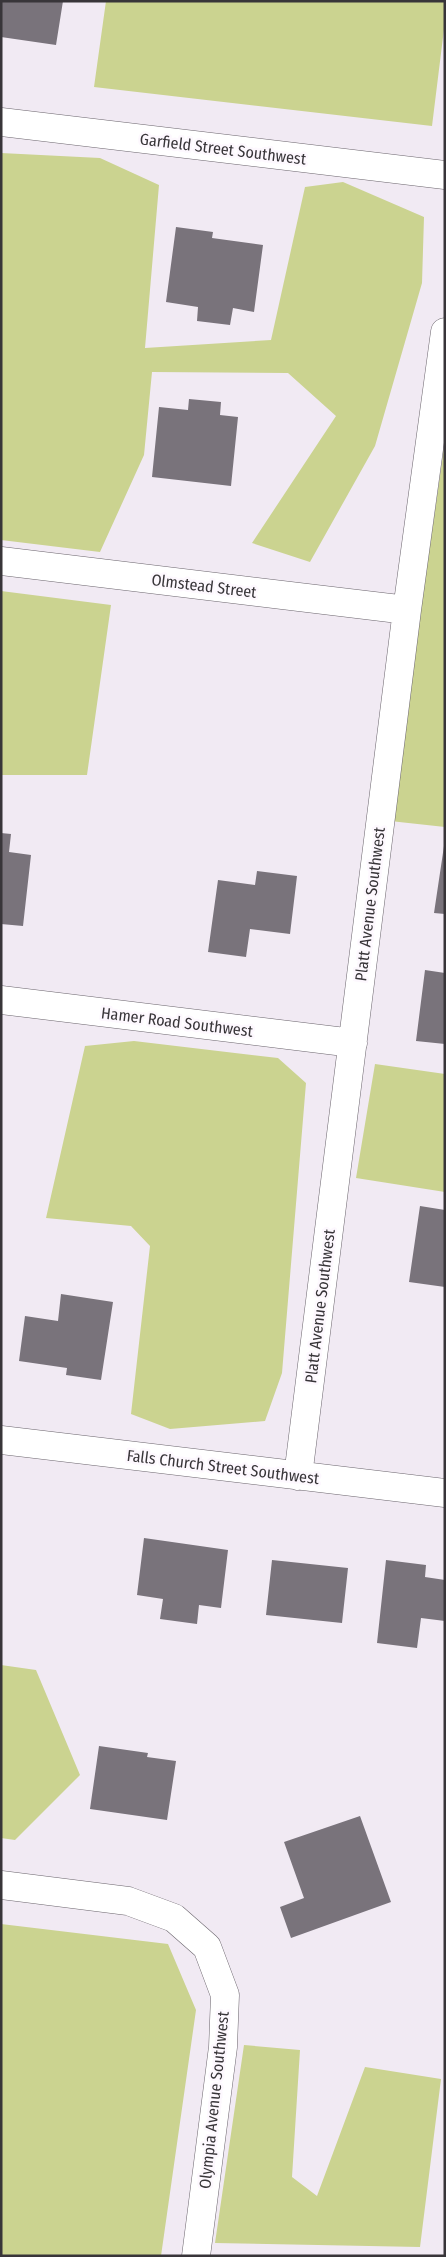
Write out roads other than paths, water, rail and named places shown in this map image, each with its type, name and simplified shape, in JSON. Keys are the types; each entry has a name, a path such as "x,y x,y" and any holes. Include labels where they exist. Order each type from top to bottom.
{"street":[{"name":"Garfield Street Southwest","path":"1,122 445,175"},
{"name":"Platt Avenue Southwest","path":"298,1476 407,610 445,332"},
{"name":"Olmstead Street","path":"1,561 407,610"},
{"name":"Hamer Road Southwest","path":"1,1000 353,1043"},
{"name":"Falls Church Street Southwest","path":"1,1440 445,1493"},
{"name":"Olympia Avenue Southwest","path":"1,1884 128,1902 174,1918 207,1947 225,1995 223,2047 196,2256"}]}
